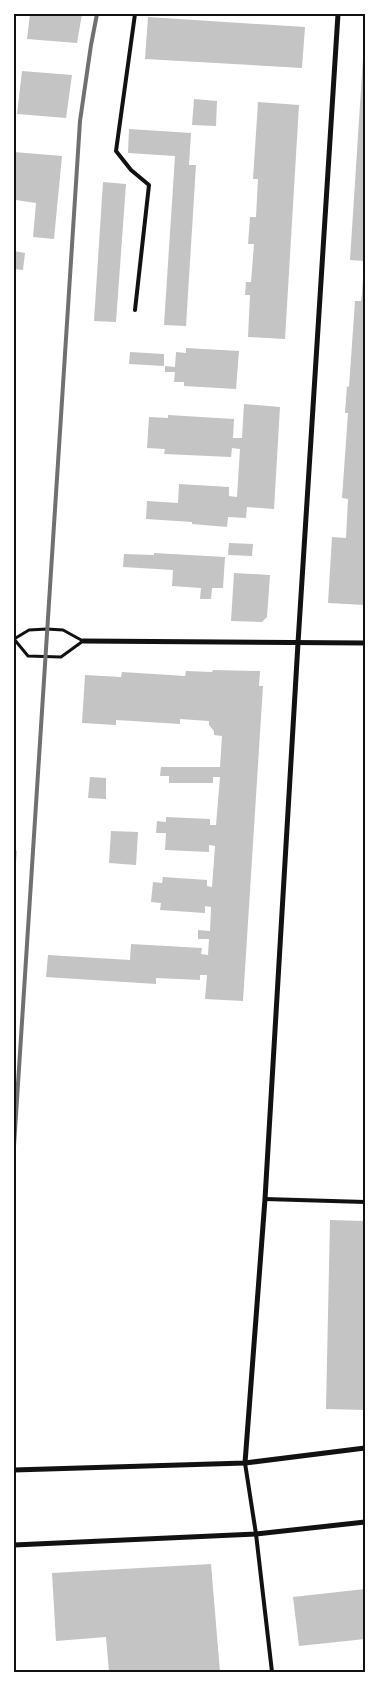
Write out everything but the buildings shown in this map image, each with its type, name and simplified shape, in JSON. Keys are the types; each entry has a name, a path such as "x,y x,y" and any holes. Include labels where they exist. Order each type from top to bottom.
{"street":[{"path":"245,1463 266,1199 298,643 338,14"},
{"path":"83,641 365,643"},
{"path":"14,1470 245,1463 365,1448"},
{"path":"14,1545 256,1534 365,1522"}],"lane":[{"path":"135,14 116,151 131,170 149,185 135,310"},
{"path":"266,1199 365,1202"},
{"path":"245,1463 256,1534 272,1672"}],"path":[{"path":"29,630 64,630 83,641 61,657 46,657 28,656 14,639 29,630"}],"railway":[{"path":"14,1146 80,121 97,14"}]}
